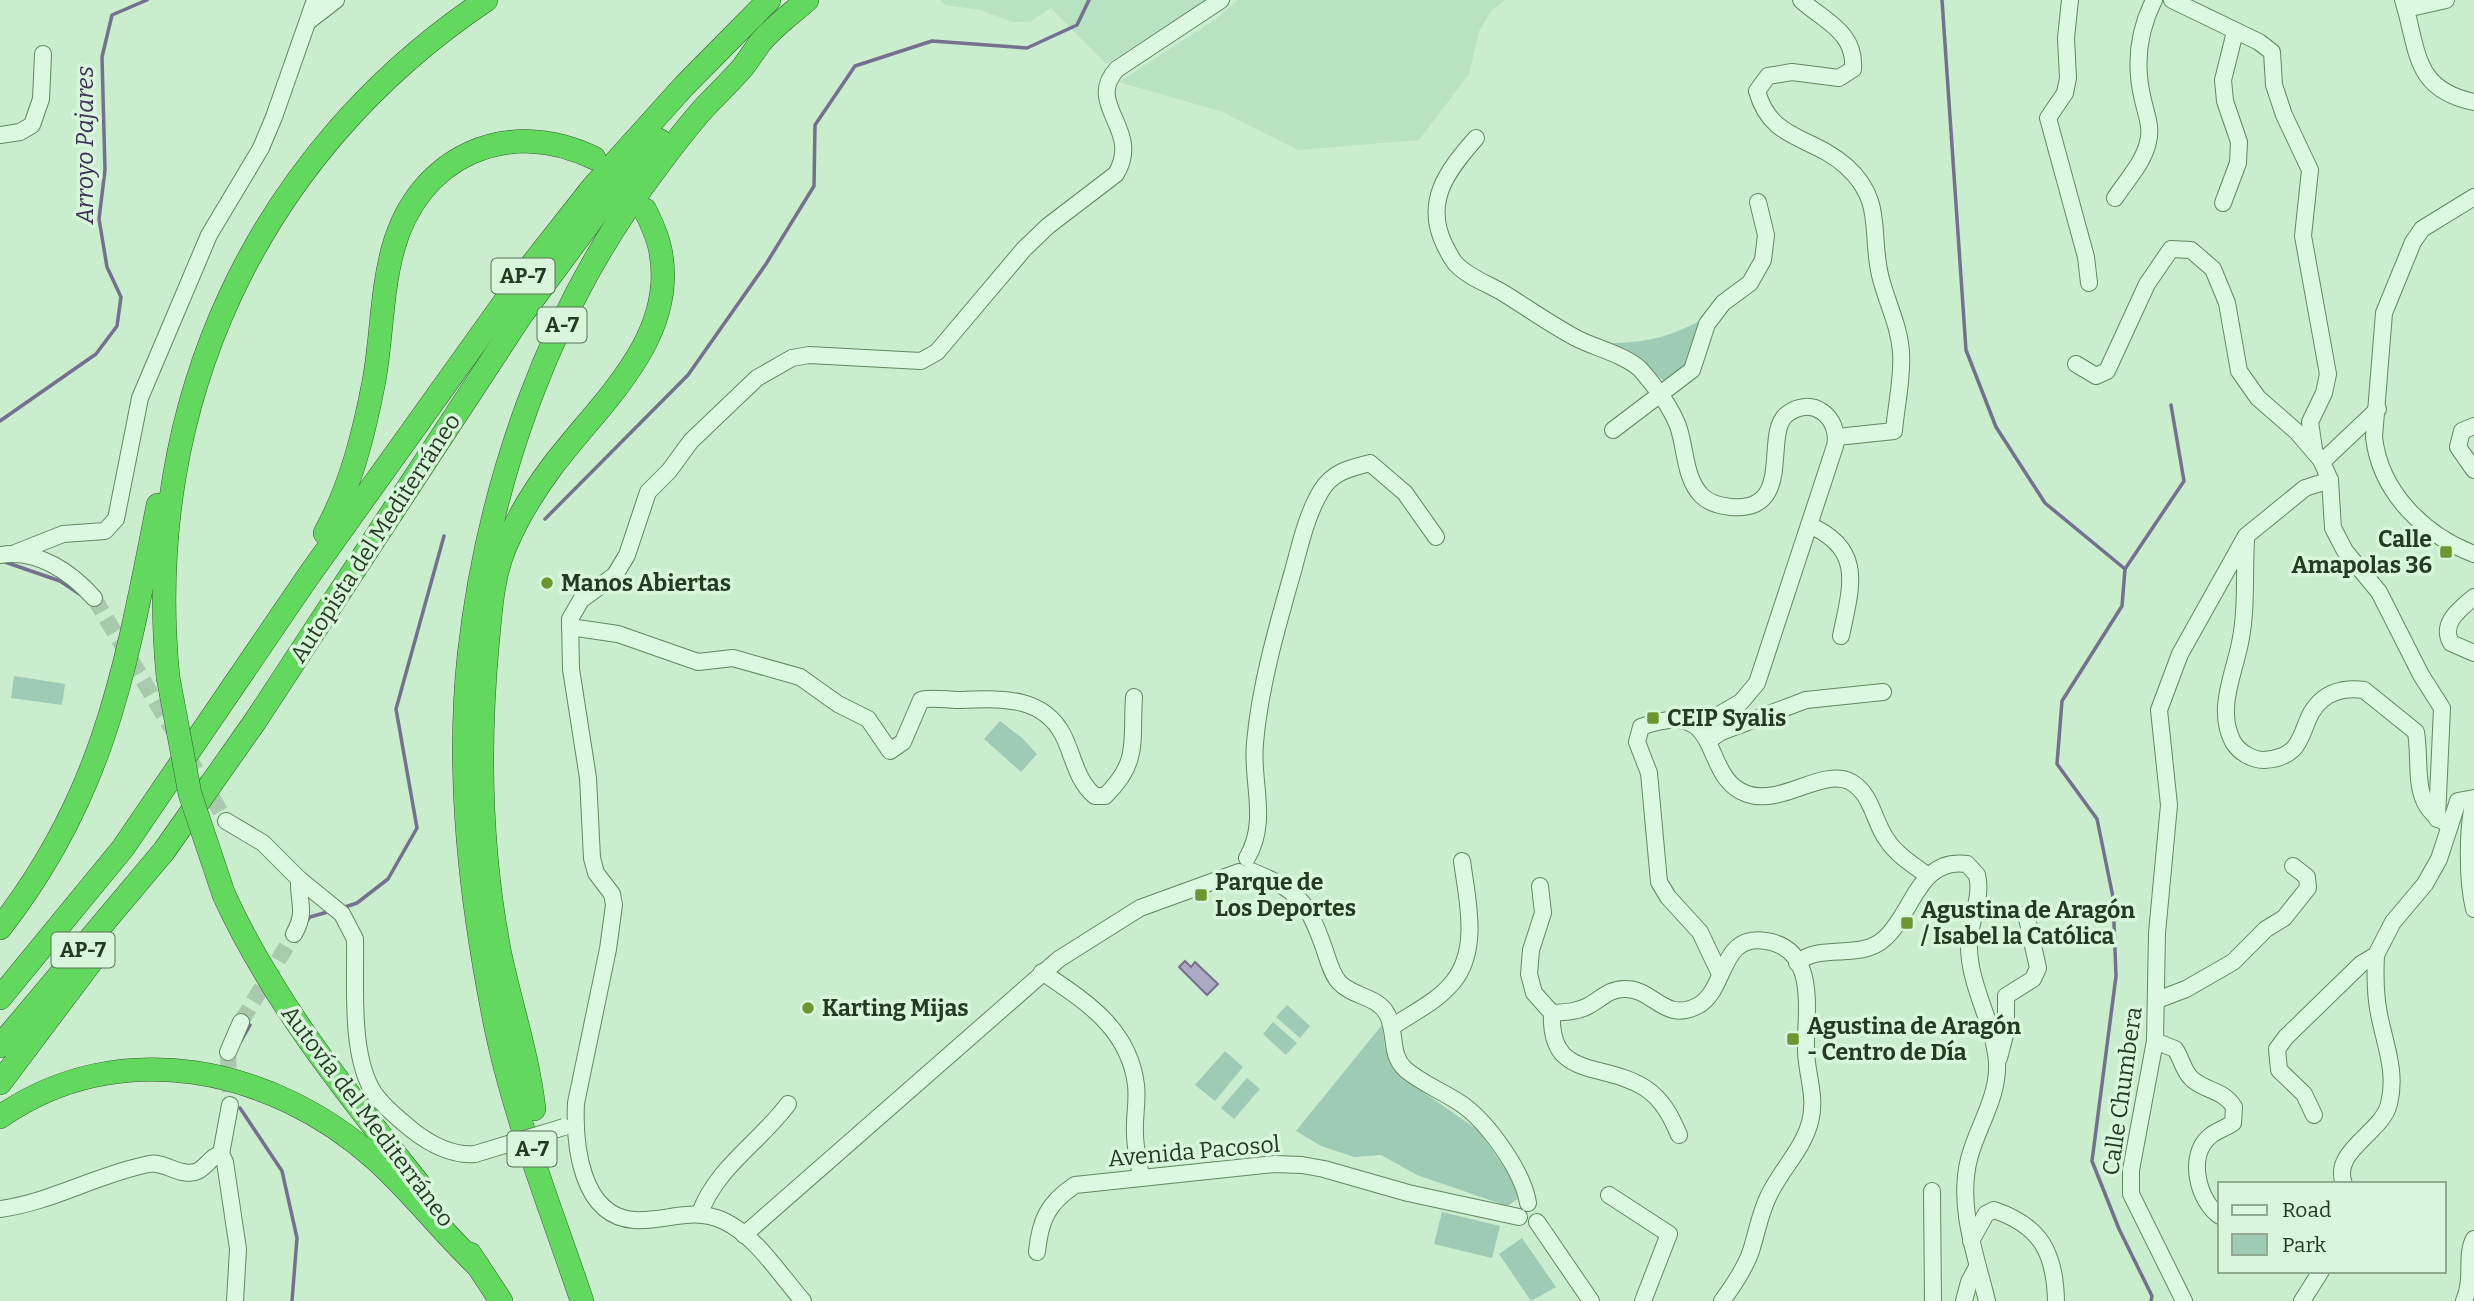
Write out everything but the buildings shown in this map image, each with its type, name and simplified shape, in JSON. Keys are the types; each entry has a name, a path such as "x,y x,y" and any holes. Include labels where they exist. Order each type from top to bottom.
{"highway":[{"name":"Autovía del Mediterráneo","path":"486,0 450,24 370,92 317,152 272,215 241,271 209,344 192,393 178,460 166,558 164,613 167,677 190,794 224,895 261,968 320,1058 461,1238 501,1301"},
{"name":"Autopista del Mediterráneo","path":"0,998 123,848 431,401 593,187 684,86 769,0"},
{"name":"A-7","path":"582,1301 517,1104 495,1024 472,886 466,805 468,686 477,594 514,445 564,321 617,223 665,157 743,67 761,41 807,0"},
{"name":"Autopista del Mediterráneo","path":"0,1046 164,851 270,699 530,302 597,214 661,138 734,59 761,41"},
{"path":"307,578 312,557 333,519 362,438 375,378 385,283 394,246 419,194 456,160 505,141 556,143 594,158"},
{"path":"534,1109 531,1079 500,951 487,850 484,694 491,609 498,569 519,521 551,468 625,378 653,324 661,291 662,255 645,210"},
{"path":"0,928 47,862 98,756 130,647 180,412 192,393"},
{"path":"0,1083 63,1002 142,891 164,851"},
{"path":"491,995 534,1109 596,1301"},
{"path":"0,1117 33,1097 65,1084 135,1069 197,1071 256,1086 320,1118 358,1144 404,1186 478,1266"}],"street":[{"path":"8,554 63,534 105,531 116,519 140,398 208,235 261,148 275,117 315,0"},
{"path":"310,20 336,0"},
{"path":"803,1301 744,1235 724,1221 700,1213 634,1220 606,1211 593,1196 569,1126 608,949 614,905 612,894 597,873 592,858 592,819 573,692 570,619 581,600 615,575 627,555 648,492 669,471 691,441 758,378 792,358 809,355 921,361 937,352 1024,249 1048,226 1116,174 1122,164 1124,149 1122,136 1105,97 1108,78 1117,69 1183,28 1221,0"},
{"path":"1801,0 1846,38 1855,53 1853,69 1839,78 1792,72 1768,76 1757,91 1762,109 1777,128 1816,145 1845,165 1870,197 1876,219 1881,275 1896,321 1901,354 1894,427 1836,431"},
{"path":"2070,0 2066,38 2068,79 2065,93 2048,118 2086,257 2089,283"},
{"path":"2115,198 2146,152 2149,140 2149,123 2138,76 2137,54 2142,23 2154,0"},
{"path":"2172,0 2272,52 2274,85 2280,105 2311,170 2303,236 2328,374 2324,393 2310,422 2318,455 2330,480 2333,528 2345,551 2379,592 2421,675 2442,708 2444,822 2440,859 2426,884 2393,922 2376,955 2377,1001 2391,1060 2392,1094 2388,1109 2380,1122 2343,1163 2341,1172 2344,1182"},
{"path":"2446,0 2404,4 2414,52 2428,79 2451,97 2474,102"},
{"path":"2223,203 2238,163 2239,142 2225,101 2223,80 2235,32"},
{"path":"0,135 20,132 32,125 41,99 43,54"},
{"path":"1476,138 1441,182 1435,206 1438,232 1454,263 1575,337 1637,366 1660,394 1679,428 1693,482 1702,497 1719,505 1742,508 1756,502 1770,487 1777,464 1779,424 1786,415 1800,407 1813,406 1828,415 1836,431 1810,525 1757,683 1741,702 1698,727"},
{"path":"2474,197 2422,229 2413,242 2384,313 2374,437 2376,456 2400,499 2414,517 2431,531 2474,554"},
{"path":"1613,430 1692,370 1707,324 1723,303 1750,283 1763,260 1766,235 1758,202"},
{"path":"2076,364 2096,376 2107,371 2147,284 2163,257 2171,249 2191,250 2204,259 2222,285 2235,358 2247,386 2318,455"},
{"path":"2318,455 2378,409"},
{"path":"2474,426 2462,432 2458,447 2474,470"},
{"path":"1246,867 1256,838 1259,805 1255,745 1266,682 1300,543 1321,490 1337,473 1370,463 1405,493 1436,537"},
{"name":"Calle Chumbera","path":"2185,1300 2132,1194 2131,1170 2155,1041 2157,933 2169,805 2159,710 2180,654 2246,536 2305,488 2330,480"},
{"path":"1810,525 1836,538 1851,571 1841,636"},
{"path":"2246,536 2240,644 2233,661 2226,707 2233,741 2242,752 2259,760 2286,755 2297,748 2315,709 2323,699 2337,692 2364,690 2416,732 2422,799 2444,822"},
{"path":"8,554 47,562 75,577 94,598"},
{"path":"2474,597 2447,625 2446,635 2451,643 2474,653"},
{"path":"570,627 618,634 698,662 733,659 800,677 838,704 868,719 890,751 903,743 912,714 921,700 1007,698 1026,702 1044,712 1062,732 1078,776 1095,796 1105,796 1128,769 1132,754 1133,697"},
{"path":"1709,740 1721,732 1806,699 1884,692"},
{"path":"1720,972 1700,932 1668,897 1659,882 1649,773 1637,743 1641,727 1676,719 1698,727 1709,740 1727,779 1746,794 1763,797 1779,795 1833,778 1852,783 1869,800 1879,827 1894,849 1927,875"},
{"path":"2444,822 2458,801 2474,799 2469,825 2470,894 2474,909"},
{"path":"226,821 263,843 299,879 342,915 355,939 362,1060 371,1088 394,1115 430,1144 465,1155 569,1126"},
{"path":"1392,1027 1426,1005 1454,982 1465,960 1470,932 1462,861"},
{"path":"1797,963 1814,953 1870,948 1883,940 1927,875 1953,863 1966,864 1977,875 1979,883 1969,927 1971,971 1998,1032"},
{"path":"2157,1000 2186,989 2232,962 2266,929 2284,918 2308,888 2307,877 2293,866"},
{"path":"744,1235 1042,972 1140,908 1246,867 1291,888 1307,907 1340,983 1380,1005 1392,1027 1398,1060 1407,1070 1462,1105 1485,1126 1524,1187 1523,1210 1538,1207 1540,1217 1537,1222 1591,1301"},
{"path":"294,934 303,914 298,895 299,879"},
{"path":"1540,886 1543,913 1531,950 1530,974 1534,993 1552,1013 1551,1034 1560,1053 1579,1066 1622,1077 1645,1088 1662,1103 1679,1135"},
{"path":"1987,1301 1971,1241 1965,1193 1969,1159 1990,1102 1997,1063 1998,1032 2009,992 2033,979 2038,968 2026,914"},
{"path":"1552,1013 1571,1012 1587,1007 1613,990 1628,989 1642,993 1670,1010 1685,1010 1700,1004 1711,994 1726,959 1739,946 1752,941 1767,941 1780,946 1797,963 1809,991 1806,1051 1814,1101 1811,1121 1805,1138 1769,1194 1751,1253 1722,1301"},
{"path":"2314,1115 2304,1094 2279,1070 2277,1049 2361,964 2376,955"},
{"path":"1042,972 1087,1000 1102,1015 1124,1048 1135,1083 1135,1135 1141,1177"},
{"path":"228,1052 241,1022"},
{"path":"2155,1041 2175,1049 2188,1075 2195,1082 2219,1092 2234,1107 2233,1123 2210,1136 2200,1149 2197,1172 2200,1186 2218,1214"},
{"path":"700,1213 717,1180 771,1127 788,1104"},
{"path":"230,1105 221,1154 225,1162 236,1227 236,1301"},
{"path":"0,1209 42,1200 151,1163 180,1172 198,1171 216,1155 221,1154"},
{"name":"Avenida Pacosol","path":"1037,1252 1039,1230 1054,1199 1075,1185 1275,1164 1302,1165 1408,1193 1523,1210"},
{"path":"1932,1191 1933,1301"},
{"path":"1609,1195 1668,1234 1643,1301"},
{"path":"1971,1241 1986,1214 1994,1210 2035,1231 2048,1248 2056,1301"},
{"path":"2464,1301 2472,1278 2471,1245 2474,1238"},
{"path":"1964,1301 1969,1282 1978,1267"},
{"path":"2302,1301 2320,1273"}],"green space":[{"path":"941,0 1207,0 1106,64 1051,8 1030,22 1012,22 981,10 945,5"},
{"path":"1238,0 1505,0 1491,11 1479,31 1469,74 1419,140 1298,150 1223,112 1119,82 1216,19"},
{"path":"1705,318 1686,364 1664,381 1639,359 1613,343 1661,337"},
{"path":"14,676 65,684 62,705 11,698"},
{"path":"1000,721 1037,754 1021,772 984,739"},
{"path":"1287,1005 1310,1026 1300,1038 1276,1017"},
{"path":"1273,1022 1297,1043 1286,1055 1263,1034"},
{"path":"1382,1025 1385,1049 1404,1079 1478,1130 1514,1182 1518,1199 1507,1206 1417,1175 1381,1155 1354,1157 1321,1146 1296,1131"},
{"path":"1225,1051 1243,1067 1215,1101 1195,1085"},
{"path":"1247,1078 1260,1089 1234,1119 1221,1108"},
{"path":"1442,1212 1500,1226 1492,1258 1434,1244"},
{"path":"1522,1238 1556,1287 1531,1301 1499,1254"}],"water":[{"path":"1185,961 1191,967 1195,962 1218,984 1207,995 1179,967"}],"waterway":[{"name":"Arroyo Pajares","path":"0,421 96,354 117,326 121,297 107,267 99,219 105,170 102,57 112,15 147,0"},
{"path":"545,519 688,375 766,264 814,186 815,125 855,66 932,41 1027,48 1077,25 1089,0"},
{"path":"1942,0 1966,350 1996,427 2045,503 2125,569"},
{"path":"2151,1301 2152,1296 2119,1229 2092,1161 2116,976 2113,897 2097,819 2057,764 2062,701 2122,606 2125,569 2184,481 2171,405"},
{"path":"342,908 357,903 388,879 417,828 396,709 444,536"},
{"name":"Arroyo Pajares","path":"2,561 60,581 81,595"},
{"path":"307,921 310,917 331,911"},
{"name":"Arroyo Pajares","path":"241,1041 250,1025"},
{"name":"Arroyo Pajares","path":"240,1108 282,1171 297,1238 292,1301"}],"tunnel":[{"path":"94,598 175,734"},
{"path":"188,756 226,821"},
{"path":"241,1022 294,934"},
{"path":"228,1052 230,1105"}],"place":[{"name":"Calle Amapolas 36","path":"2446,552"},
{"name":"Manos Abiertas","path":"547,583"},
{"name":"CEIP Syalis","path":"1653,718"},
{"name":"Parque de Los Deportes","path":"1201,895"},
{"name":"Agustina de Aragón / Isabel la Católica","path":"1907,923"},
{"name":"Karting Mijas","path":"808,1008"},
{"name":"Agustina de Aragón - Centro de Día","path":"1793,1039"}]}
